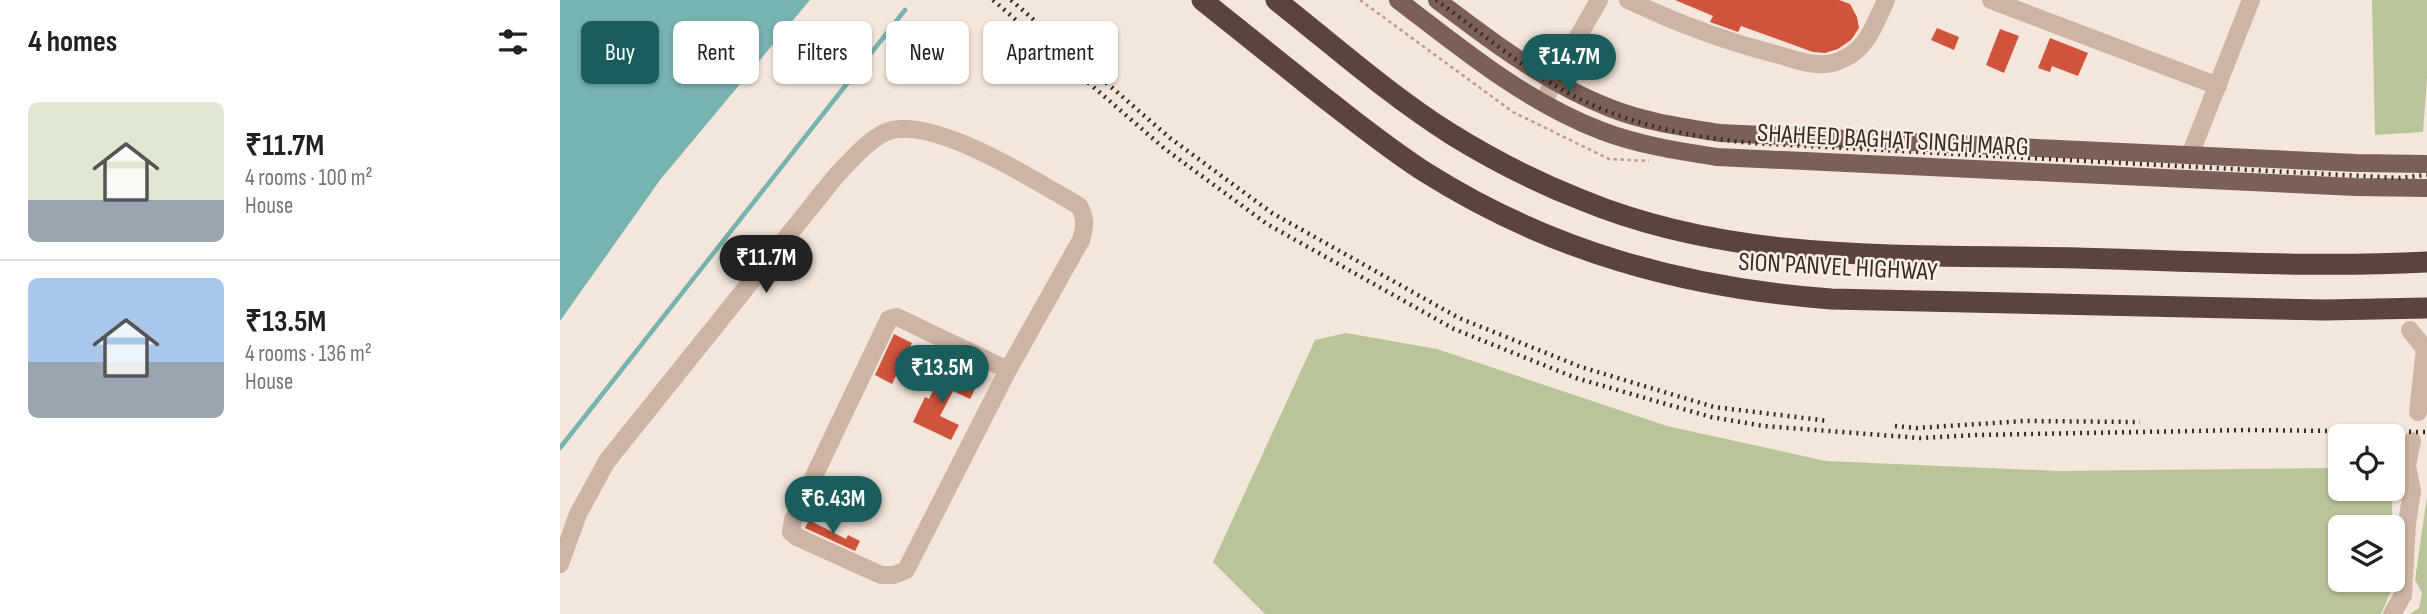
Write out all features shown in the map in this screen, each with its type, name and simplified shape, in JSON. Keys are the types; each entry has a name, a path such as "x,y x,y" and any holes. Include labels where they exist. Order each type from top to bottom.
{"highway":[{"name":"SION PANVEL HIGHWAY","path":"1202,0 1380,141 1470,199 1568,244 1671,277 1724,288 1831,299 2325,310 2427,308"},
{"name":"SION PANVEL HIGHWAY","path":"1276,0 1407,104 1493,159 1585,201 1682,232 1731,243 1832,253 2326,264 2427,262"}],"main road":[{"name":"SHAHEED BAGHAT SINGH MARG","path":"1398,0 1470,55 1544,103 1602,131 1656,147 1717,157 2427,188"},
{"name":"SHAHEED BAGHAT SINGH MARG","path":"1437,0 1483,36 1557,75 1610,108 1661,123 1720,133 2427,164"}],"street":[{"path":"1544,103 1599,0"},
{"path":"1628,0 1658,7 1735,44 1815,64 1844,59 1860,48 1873,30 1886,0"},
{"path":"1991,0 2218,86"},
{"path":"2190,155 2251,0"},
{"path":"560,564 578,514 607,461 835,177 864,146 891,130 942,134 994,158 1079,206 1084,215 1084,228 1081,240 1008,370 906,570 894,575 881,575 791,532 793,520 888,319 897,317 1008,370"},
{"path":"2410,330 2425,349 2418,412"},
{"path":"2392,614 2403,595 2407,523 2412,491 2407,465 2412,440"}],"green space":[{"path":"2372,0 2427,0 2427,78 2423,132 2375,135"},
{"path":"1346,333 1437,349 1667,426 1826,461 2059,471 2328,468 2328,501 2392,501 2392,515 2328,515 2328,592 2390,592 2381,614 1265,614 1213,562 1315,340"},
{"path":"2427,496 2427,614 2410,614 2419,608 2422,593 2415,580"}],"water":[{"path":"560,0 810,0 792,21 773,21 773,44 759,61 759,21 673,21 673,84 740,84 660,180 560,321"}],"building":[{"path":"1675,0 1839,0 1850,4 1859,28 1851,40 1838,49 1825,53 1813,52 1741,26 1738,32 1710,22 1713,16"},
{"path":"1937,28 1959,37 1954,50 1931,40"},
{"path":"2000,29 2019,36 2004,73 1986,65"},
{"path":"2050,38 2088,53 2078,76 2052,66 2050,72 2038,68"},
{"path":"894,334 912,343 892,384 875,375"},
{"path":"943,370 976,387 970,399 953,391 940,416 959,425 951,440 913,422 925,397 929,399"},
{"path":"809,520 846,539 848,535 860,541 855,551 805,528"}],"waterway":[{"path":"560,448 905,10"}],"railway":[{"path":"993,0 1165,149 1267,224 1454,329 1576,378 1711,417 1764,426 1920,438 2248,430 2427,432"},
{"path":"1011,0 1170,138 1272,213 1459,318 1581,367 1714,407 1829,421"},
{"path":"1436,0 1524,65 1577,98 1625,118 1675,132 1753,143 2399,178 2427,175"},
{"path":"1895,426 1917,428 2024,421 2140,422"}]}
